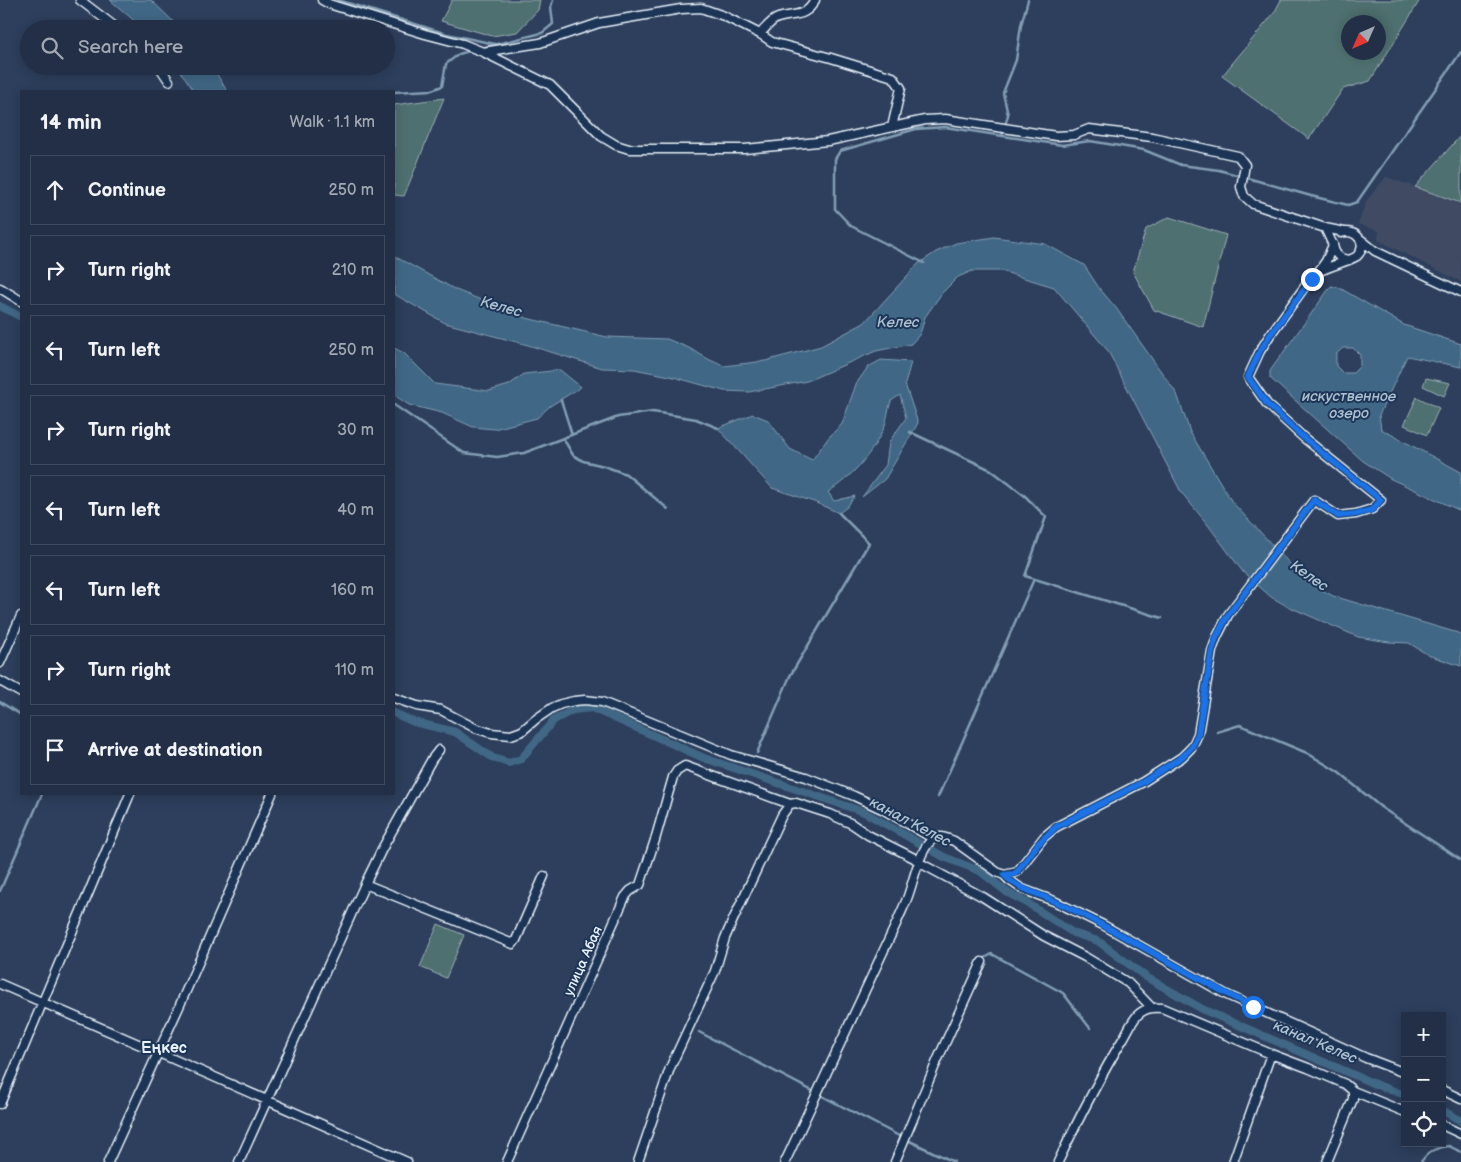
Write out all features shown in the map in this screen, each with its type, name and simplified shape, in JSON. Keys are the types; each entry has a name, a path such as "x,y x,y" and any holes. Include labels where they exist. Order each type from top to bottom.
{"street":[{"path":"80,0 106,20"},
{"path":"322,0 329,4 380,20"},
{"path":"760,34 776,18 800,14 811,8 815,0"},
{"path":"484,52 540,43 599,22 681,9 700,8 724,16 772,42 893,78 901,88 892,127"},
{"path":"395,25 484,52 550,85 601,136 616,145 629,149 754,148 828,142 925,120 945,119 1056,136 1074,135 1089,129 1152,137 1238,156 1245,165 1241,187 1244,196 1253,204 1325,228 1352,232 1375,251 1461,292"},
{"path":"165,75 169,81"},
{"path":"1325,228 1336,254 1340,257 1351,259"},
{"path":"1004,875 1017,872 1038,844 1056,827 1143,782 1188,752 1198,734 1212,651 1216,638 1228,615 1314,500 1338,516 1372,510 1381,500 1304,438 1267,404 1248,377 1270,335 1326,261 1336,236 1344,232"},
{"path":"1351,259 1360,251 1361,242 1359,238"},
{"path":"1318,272 1329,266 1375,251"},
{"path":"0,288 20,300"},
{"path":"0,663 20,618"},
{"path":"0,681 20,692"},
{"path":"395,698 417,706 442,710 475,728 491,733 511,735 522,732 536,719 561,704 574,700 602,702 731,755 806,777 854,796 884,810 931,841"},
{"path":"239,1162 365,884 395,825 439,750"},
{"name":"улица Абая","path":"507,1162 625,897 630,891 640,885 673,777 677,771 687,766 790,804"},
{"path":"0,1104 130,795"},
{"path":"108,1162 272,795"},
{"path":"638,1162 670,1068 715,971 725,938 782,815 790,804 796,803 830,814 914,858 921,859 1044,936 1085,957 1128,983 1152,1008"},
{"path":"785,1162 897,922 921,859 931,841 942,837 954,841 1022,889 1054,901 1103,925 1228,995 1401,1072"},
{"path":"365,884 512,944 516,940 544,876"},
{"path":"896,1162 932,1074 982,962"},
{"path":"0,984 267,1100 392,1159 407,1162"},
{"path":"1058,1162 1122,1040 1138,1015 1152,1008 1162,1008 1308,1068 1346,1084 1354,1091 1401,1110"},
{"path":"1234,1162 1271,1054"},
{"path":"1327,1162 1353,1099 1354,1091"},
{"path":"1446,1092 1461,1099"},
{"path":"1446,1128 1461,1134"}],"shaded area":[{"path":"1386,177 1461,203 1461,282 1378,240 1379,231 1358,224 1367,200"}],"green space":[{"path":"452,0 540,0 538,10 517,32 492,36 441,21"},
{"path":"1281,0 1420,0 1386,55 1386,15 1341,15 1341,60 1383,60 1370,81 1343,89 1309,139 1222,76 1274,13"},
{"path":"444,98 404,196 395,195 395,105"},
{"path":"1461,135 1461,203 1415,187"},
{"path":"1169,217 1226,235 1203,327 1154,310 1133,272 1146,229"},
{"path":"1426,378 1450,383 1444,396 1423,386"},
{"path":"1417,397 1439,408 1427,435 1404,425"},
{"path":"438,924 464,935 446,978 420,967"}],"water":[{"path":"110,0 151,0 172,20 133,20"},
{"path":"183,75 217,75 226,90 193,90"},
{"name":"Келес","path":"994,237 1045,244 1084,265 1177,394 1190,432 1232,502 1306,581 1333,596 1458,633 1461,635 1461,666 1428,655 1409,643 1358,637 1271,597 1243,572 1181,492 1108,351 1054,287 1001,271 972,271 958,277 942,293 925,317 920,334 911,344 876,351 807,381 749,392 724,391 670,376 634,369 602,368 528,345 445,323 395,295 395,257 456,290 526,318 607,337 667,339 724,366 765,361 821,346 864,323 918,264 936,252 956,243"},
{"name":"искуственное озеро","path":"1331,286 1338,287 1404,325 1461,344 1461,367 1407,356 1379,415 1381,429 1461,472 1461,511 1391,479 1363,461 1270,378 1270,371","holes":["1343,348 1353,348 1360,355 1360,366 1353,373 1343,373 1336,366 1336,354"]},
{"path":"395,348 404,353 435,384 489,391 509,385 524,374 560,370 581,387 550,406 537,418 494,429 473,427 442,413 409,405 395,396"},
{"path":"881,360 911,362 905,384 918,423 885,479 862,497 886,465 889,442 906,418 900,395 891,401 884,428 874,447 853,472 828,492 834,501 855,496 847,507 839,513 814,502 772,488 718,428 753,414 768,420 790,449 812,460 829,437 842,424 856,384 868,367"}],"waterway":[{"path":"338,0 447,34 495,44"},
{"path":"481,48 542,33 553,24 551,7 553,0"},
{"path":"1002,136 1008,115 1003,93 1016,60 1021,25 1028,0"},
{"path":"395,92 432,90 442,86 446,64 459,54 473,50"},
{"path":"924,263 851,226 835,209 835,159 840,151 916,129 945,127 1062,145 1090,141 1144,150 1181,165 1219,170 1348,205 1357,202 1461,52"},
{"name":"канал Келес","path":"0,306 20,316"},
{"path":"561,400 572,435"},
{"path":"395,406 464,453 497,457 524,453 618,417 653,412 696,419 718,428"},
{"path":"910,432 991,470 1025,496 1046,517 1025,576 1162,618"},
{"path":"563,438 573,455 583,461 626,474 668,509"},
{"path":"757,753 790,676 869,543 839,513"},
{"path":"938,797 1034,579"},
{"path":"0,702 20,714"},
{"name":"канал Келес","path":"395,713 414,722 455,732 493,758 509,763 521,759 554,720 573,710 592,708 704,758 864,812 944,857 980,871 1008,893 1029,904 1073,933 1098,941 1146,977 1204,1010 1401,1094"},
{"path":"1217,732 1240,725 1307,753 1338,772 1382,808 1461,860"},
{"path":"0,891 42,795"},
{"path":"981,960 992,954 1063,993 1090,1028"},
{"path":"699,1032 901,1137 954,1162"},
{"name":"канал Келес","path":"1446,1112 1461,1121"},
{"path":"1421,1162 1430,1152 1440,1148 1449,1146 1461,1152"}],"district":[{"name":"Еңкес","path":"164,1048"}],"route":[{"path":"1253,1007 1199,980 1103,925 1054,901 1022,889 1004,875 1017,872 1050,831 1143,782 1188,752 1198,734 1204,693 1216,638 1228,615 1314,500 1338,516 1372,510 1381,500 1304,438 1267,404 1248,377 1270,335 1312,279"}]}
